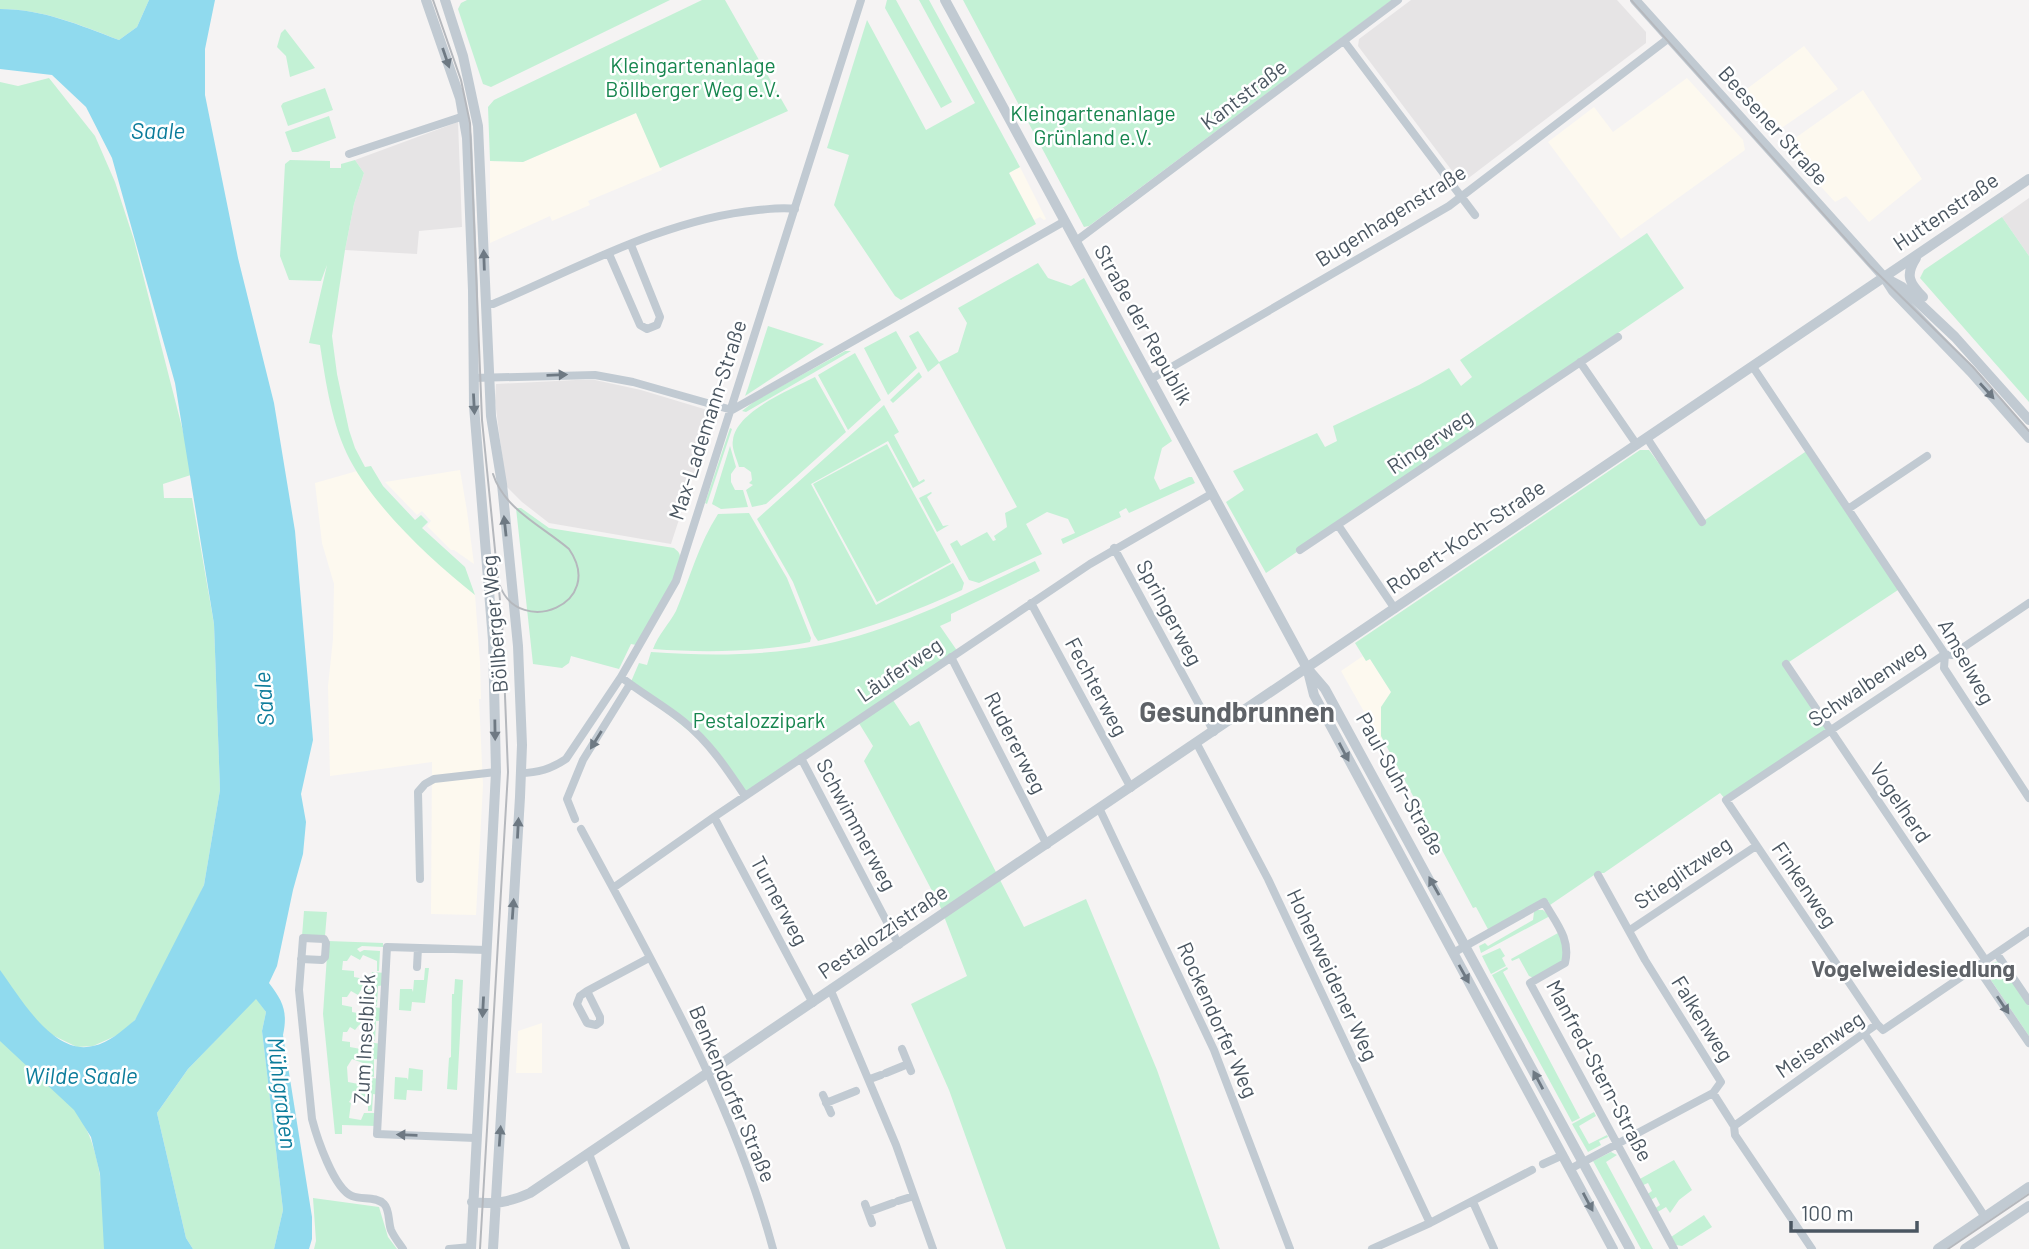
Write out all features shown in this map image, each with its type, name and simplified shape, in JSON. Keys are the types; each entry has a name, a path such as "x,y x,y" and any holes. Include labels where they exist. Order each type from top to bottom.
{"street":[{"name":"Böllberger Weg","path":"426,0 464,116 467,138 473,289 473,378 493,640 496,772 471,1248"},
{"name":"Böllberger Weg","path":"445,0 464,56 478,126 489,377 518,646 520,772 493,1249"},
{"name":"Max-Lademann-Straße","path":"496,772 539,772 566,759 621,677 676,581 861,0"},
{"name":"Straße der Republik","path":"945,0 1307,668"},
{"name":"Kantstraße","path":"1076,241 1398,0"},
{"name":"Beesener Straße","path":"1635,0 1884,277"},
{"name":"Bugenhagenstraße","path":"1151,379 1403,233 1461,196 1669,38"},
{"path":"1344,41 1475,215"},
{"path":"349,154 464,116"},
{"name":"Huttenstraße","path":"1884,277 2029,179"},
{"path":"486,304 493,304 670,229 717,216 775,208 795,209"},
{"path":"473,378 595,375 633,382 732,410 1065,221"},
{"path":"609,254 640,325 647,329 657,325 660,317 631,245"},
{"path":"1919,254 1908,273 1910,284 1945,318 1952,335"},
{"path":"1884,277 1902,287 1952,335 2029,420"},
{"path":"1884,277 2029,438"},
{"name":"Robert-Koch-Straße","path":"1307,668 1884,277"},
{"name":"Ringerweg","path":"1300,550 1618,337"},
{"path":"1580,362 1702,522"},
{"name":"Amselweg","path":"1752,367 1945,654 1944,668 2029,798"},
{"path":"1848,509 1927,456"},
{"name":"Läuferweg","path":"613,888 1114,548 1213,493"},
{"path":"1338,525 1395,609"},
{"name":"Springerweg","path":"1114,548 1214,732"},
{"name":"Fechterweg","path":"1031,603 1131,788"},
{"name":"Schwalbenweg","path":"1726,800 1945,654 1952,655 2029,603"},
{"name":"Rudererweg","path":"951,657 1047,845"},
{"name":"Vogelherd","path":"1786,664 1986,961"},
{"name":"Pestalozzistraße","path":"472,1202 511,1202 530,1193 1307,668"},
{"name":"Paul-Suhr-Straße","path":"1307,668 1325,689 1630,1249"},
{"name":"Paul-Suhr-Straße","path":"1307,668 1314,695 1613,1249"},
{"path":"621,677 697,733 724,764 745,796"},
{"path":"575,819 567,799 583,760 631,684"},
{"name":"Hohenweidener Weg","path":"1197,744 1268,879 1430,1223"},
{"name":"Schwimmerweg","path":"801,758 899,945"},
{"path":"420,879 418,792 434,779 496,772"},
{"name":"Finkenweg","path":"1726,800 1877,1024"},
{"name":"Rockendorfer Weg","path":"1100,810 1214,1050 1258,1159 1290,1249"},
{"name":"Turnerweg","path":"714,817 813,1003"},
{"name":"Benkendorfer Straße","path":"581,828 708,1074 754,1186 773,1249"},
{"name":"Stieglitzweg","path":"1630,930 1756,846"},
{"name":"Falkenweg","path":"1598,875 1645,960 1721,1082 1713,1093 1734,1126 1735,1135 1812,1249"},
{"name":"Manfred-Stern-Straße","path":"1453,953 1544,902 1565,939 1568,951 1565,963 1530,983 1674,1249"},
{"name":"Meisenweg","path":"1734,1126 1877,1024 1884,1030 2029,931"},
{"name":"Zum Inselblick","path":"475,1138 377,1134 387,947 486,950"},
{"path":"417,967 418,948"},
{"path":"1997,954 2029,1001"},
{"path":"587,991 649,958"},
{"path":"301,959 299,990 315,1130 338,1184 349,1195 378,1200 383,1204 391,1230 403,1249"},
{"path":"1977,967 2029,1043"},
{"path":"831,991 871,1082 933,1249"},
{"path":"1864,1033 1985,1217"},
{"path":"831,1113 825,1099 858,1090 883,1074 909,1068 902,1049"},
{"path":"1570,1169 1713,1093"},
{"path":"589,1154 626,1249"},
{"path":"1543,1164 1563,1155"},
{"path":"1371,1249 1388,1246 1532,1170"},
{"path":"1938,1249 2029,1187"},
{"path":"872,1223 866,1208 914,1196"},
{"path":"1473,1202 1494,1249"},
{"path":"1965,1249 2029,1206"},
{"path":"449,1249 471,1248"}],"shaded area":[{"path":"1411,0 1617,0 1646,32 1646,43 1466,180 1459,180 1358,46 1359,39"},
{"path":"1804,46 1838,89 1773,134 1740,94"},
{"path":"1687,78 1743,140 1745,150 1621,239 1548,142 1594,107 1613,132"},
{"path":"1863,90 1922,179 1869,222 1846,196 1835,202 1784,146"},
{"path":"636,113 662,170 588,201 590,205 552,221 550,216 490,243 490,161 523,162"},
{"path":"458,122 462,227 419,231 417,254 345,250 354,204 364,173 355,160"},
{"path":"1020,167 1046,219 1044,220 1040,217 1034,220 1009,172"},
{"path":"2029,198 2029,256 2002,217"},
{"path":"595,380 641,390 714,412 671,544 549,523 506,486 495,401 496,384"},
{"path":"460,470 474,564 451,550 427,526 431,521 422,511 417,515 385,482"},
{"path":"357,471 400,525 475,595 480,662 483,785 476,915 431,914 432,762 330,776 328,686 333,639 334,584 322,543 315,483"},
{"path":"1363,656 1366,661 1370,659 1391,692 1380,740 1341,671"},
{"path":"542,1023 542,1073 516,1073 518,1031"}],"green space":[{"path":"0,0 149,0 137,27 119,40 46,15 0,9"},
{"path":"467,0 670,0 491,87 483,84 458,9 461,3"},
{"name":"Kleingartenanlage Böllberger Weg e.V.","path":"702,0 725,0 788,111 660,168 636,113 523,162 490,161 488,107 494,100"},
{"path":"887,0 896,0 952,102 941,108 885,8"},
{"path":"919,0 929,0 1020,167 1009,173 1036,224 901,300 895,296 834,205 849,155 827,148 867,20 926,130 975,103"},
{"name":"Kleingartenanlage Grünland e.V.","path":"963,0 1392,0 1089,226 1084,227"},
{"path":"285,29 315,68 290,77 286,56 277,47"},
{"path":"49,78 95,136 115,182 134,240 194,474 163,484 164,498 192,498 214,624 220,790 204,885 149,1001 120,1034 93,1046 77,1047 46,1032 99,1109 84,1125 95,1152 102,1185 104,1249 0,1249 0,82 18,86"},
{"path":"325,88 333,110 288,126 281,106 283,103"},
{"path":"329,116 336,138 292,152 285,132"},
{"path":"290,160 330,161 330,168 341,168 341,164 355,160 364,173 354,204 332,336 349,430 365,467 371,466 383,486 415,520 421,515 428,522 422,528 465,567 475,595 423,550 390,515 361,479 344,447 330,404 320,345 309,343 327,265 321,281 289,280 280,256 285,164"},
{"path":"2002,217 2029,256 2029,402 1920,278 1924,270"},
{"path":"1647,233 1684,288 1266,573 1226,502 1244,490 1233,471 1317,433 1325,447 1337,441 1333,426 1449,368 1461,386 1472,377 1460,360"},
{"path":"1038,263 1048,278 1071,286 1084,278 1172,441 1162,448 1154,478 1160,490 1189,477 1192,477 1195,483 1129,513 1126,508 1119,512 1121,517 1063,544 1061,539 1075,533 1068,519 1047,512 1026,524 1042,554 979,583 969,580 950,544 957,540 961,546 987,532 993,541 996,540 994,536 1007,527 1005,513 1017,507 939,363 928,372 909,336 918,331 939,362 958,352 967,323 958,308"},
{"path":"768,326 824,344 745,396 748,388"},
{"path":"896,331 917,368 888,395 864,348"},
{"path":"845,351 851,351 746,412 742,411 756,400"},
{"path":"855,353 881,400 848,430 818,375"},
{"path":"919,372 922,377 893,403 890,400"},
{"path":"815,377 846,432 766,504 752,507 746,490 753,485 749,483 752,480 751,472 739,467 733,450 736,429 754,410"},
{"path":"884,405 899,432 894,435 919,482 924,479 925,481 913,488 888,441 811,484 876,605 953,563 964,583 962,590 927,605 818,641 793,582 757,519"},
{"path":"730,428 732,429 707,504 705,503"},
{"path":"887,444 951,562 877,602 813,484"},
{"path":"730,446 736,467 731,474 731,482 735,490 743,490 748,507 721,509 712,504"},
{"path":"1640,450 1649,450 1702,522 1808,450 1901,588 1786,664 1830,730 1726,800 1720,793 1604,873 1597,873 1550,905 1548,901 1490,933 1476,907 1473,908 1381,736 1381,707 1391,692 1370,659 1366,661 1355,643"},
{"path":"931,492 927,497 943,526 949,525 937,532 919,498"},
{"path":"516,508 521,508 549,528 674,548 679,553 679,565 669,588 636,645 631,644 619,669 571,656 569,663 562,668 533,664"},
{"path":"749,513 787,578 811,638 810,642 732,651 653,649 676,611 700,549 718,514"},
{"name":"Pestalozzipark","path":"1035,561 1040,571 951,614 951,621 940,626 958,652 891,697 910,726 919,721 1024,927 1086,899 1157,1070 1220,1249 1006,1249 949,1090 911,1004 967,976 940,906 864,761 873,746 857,720 745,796 709,747 630,684 639,663 647,665 651,652 758,653 821,645 904,620"},
{"path":"1537,910 1543,910 1550,916 1481,953 1479,946 1485,943 1488,946 1533,920"},
{"path":"304,911 327,912 325,936 302,936"},
{"path":"1558,933 1563,941 1564,960 1534,978 1529,976 1519,958 1512,961 1511,959"},
{"path":"328,941 383,943 383,947 362,946 357,949 360,952 380,951 379,971 377,961 363,955 360,960 351,955 347,961 343,961 342,970 354,971 354,977 370,980 372,972 385,973 385,985 378,986 377,1006 375,996 361,990 358,995 351,991 347,997 342,997 342,1005 352,1007 352,1012 368,1015 369,1007 384,1008 383,1021 376,1021 375,1041 372,1041 373,1031 359,1025 355,1030 350,1027 347,1032 343,1032 342,1041 350,1042 350,1047 366,1050 367,1042 382,1044 381,1060 374,1059 374,1077 370,1076 371,1066 352,1059 347,1067 348,1082 364,1085 365,1077 380,1079 379,1095 373,1094 372,1111 368,1111 368,1101 354,1094 349,1102 349,1118 361,1120 364,1113 378,1113 377,1126 342,1125 342,1134 335,1134 323,1014"},
{"path":"1500,948 1505,956 1502,958 1506,966 1491,974 1482,956"},
{"path":"1999,961 2029,1006 2029,1036 1984,970 1991,963"},
{"path":"1507,967 1503,972 1580,1118 1572,1122 1492,975"},
{"path":"425,968 429,968 425,1003 412,1002 411,1011 399,1010 400,989 412,989 413,992 414,980 424,980"},
{"path":"455,979 463,980 457,1090 447,1089"},
{"path":"256,998 266,1012 262,1031 283,1210 274,1249 193,1249 186,1238 157,1113 188,1069"},
{"path":"409,1068 423,1070 422,1091 407,1090 406,1100 394,1099 395,1077 408,1080"},
{"path":"1594,1112 1596,1116 1579,1126 1589,1144 1607,1135 1608,1137 1599,1141 1601,1145 1588,1152 1572,1124"},
{"path":"1611,1152 1617,1155 1606,1162 1653,1249 1641,1249 1593,1161"},
{"path":"1674,1160 1692,1190 1679,1200 1670,1213 1666,1207 1656,1213 1654,1209 1660,1205 1656,1197 1649,1201 1646,1195 1652,1191 1648,1183 1641,1186 1638,1180"},
{"path":"313,1198 379,1207 388,1237 397,1249 314,1249 316,1241"},
{"path":"1704,1215 1712,1227 1682,1246 1676,1245 1671,1237"}],"water":[{"name":"Saale","path":"149,0 215,0 205,49 205,95 238,258 274,403 295,531 313,740 301,794 306,822 303,854 277,966 269,983 281,1001 284,1013 283,1035 312,1217 309,1249 274,1249 283,1210 262,1031 266,1012 256,999 188,1069 157,1113 186,1238 193,1249 104,1249 100,1174 91,1137 74,1110 0,1041 0,970 39,1022 64,1042 78,1047 93,1046 116,1036 135,1020 204,885 220,790 214,624 175,383 112,158 86,107 52,75 0,69 0,9 46,15 119,40 137,27"}],"tram line":[{"path":"433,0 461,80 470,123 482,420 502,620 508,772 480,1249"},
{"path":"1631,0 1870,266 1973,367 2029,431"},
{"path":"493,474 498,486 515,507 569,549 578,569 577,585 569,599 556,608 541,612 525,610 510,602 500,586"},
{"path":"1948,1249 2029,1194"}],"district":[{"name":"Gesundbrunnen","path":"1237,712"},
{"name":"Vogelweidesiedlung","path":"1913,969"}],"water label":[{"name":"Wilde Saale","path":"81,1076"},
{"name":"Mühlgraben","path":"282,1093"}]}
